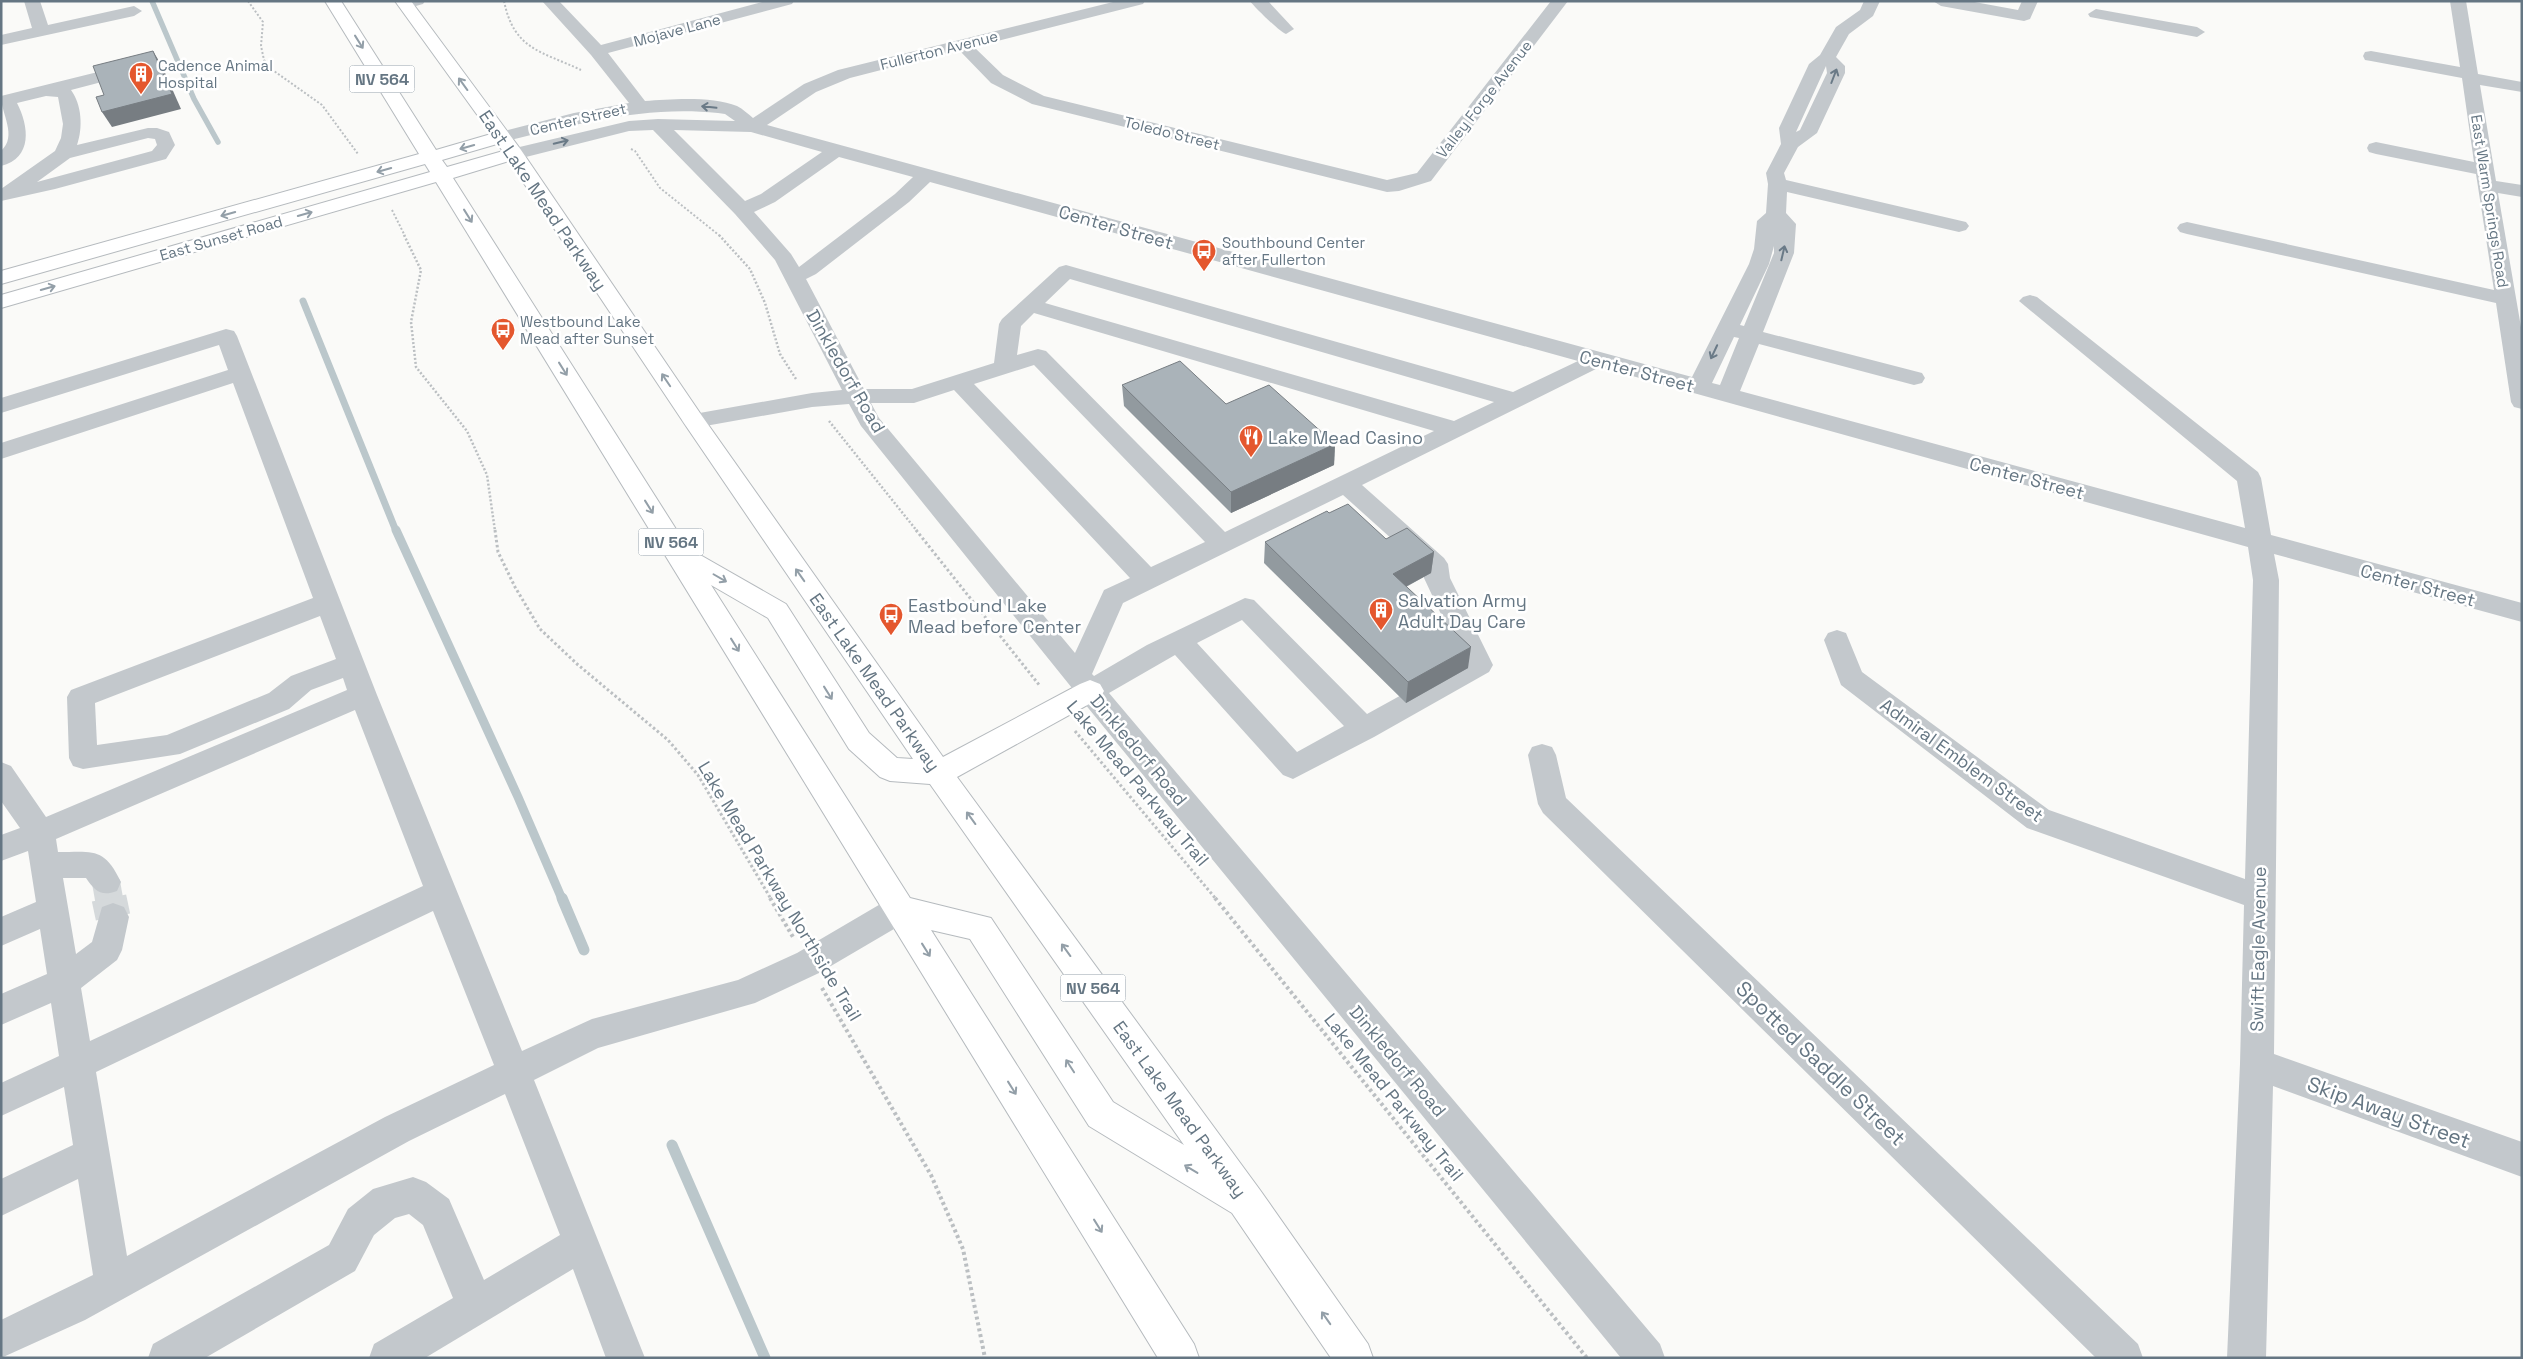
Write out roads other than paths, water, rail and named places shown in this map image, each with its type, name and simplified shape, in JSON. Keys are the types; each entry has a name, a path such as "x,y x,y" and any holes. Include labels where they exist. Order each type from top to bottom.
{"main road":[{"name":"NV 564","path":"333,1 1180,1358"},
{"name":"East Lake Mead Parkway","path":"408,2 514,154 694,421 938,773 1248,1203 1354,1358"},
{"name":"Center Street","path":"437,166 502,137"},
{"name":"Center Street","path":"437,166 514,154"},
{"name":"East Sunset Road","path":"1,278 373,174 437,166"},
{"name":"East Sunset Road","path":"1,302 384,191 437,166"},
{"path":"678,553 777,610 859,741 890,769 938,773 1057,708 1084,683"},
{"path":"900,908 980,928 1101,1114 1248,1203"}],"street":[{"path":"32,1 41,30"},
{"name":"Dinkledorf Road","path":"550,1 597,51 649,115 742,210 784,258 869,421 1084,683 1646,1358"},
{"name":"Mojave Lane","path":"597,51 786,1"},
{"name":"Fullerton Avenue","path":"752,127 810,88 844,74 1137,1"},
{"path":"1258,1 1272,11 1286,29"},
{"name":"Valley Forge Avenue","path":"1399,185 1424,177 1560,1"},
{"path":"1790,144 1787,134 1788,128 1818,64 1827,58 1842,31 1867,13 1872,1"},
{"path":"1941,1 2024,16 2030,1"},
{"name":"East Warm Springs Road","path":"2458,1 2486,177 2512,310 2522,402"},
{"path":"1,40 134,11"},
{"path":"2096,14 2197,32"},
{"name":"Toledo Street","path":"962,44 997,80 1038,100 1387,186 1399,185"},
{"path":"2371,56 2522,87"},
{"path":"1698,388 1722,336 1784,252 1786,224 1776,215 1778,184 1775,173 1790,144 1808,134 1825,98 1837,69 1827,58"},
{"path":"2,101 154,63"},
{"path":"46,90 65,93 72,114 72,138 63,154"},
{"path":"1804,94 1825,98"},
{"path":"1,160 14,151 18,144 19,135 9,105 2,101"},
{"name":"Center Street","path":"514,154 622,128 676,104 732,111 752,127"},
{"name":"Center Street","path":"502,137 602,111 752,127 2522,613"},
{"path":"148,133 157,133 163,136 166,145 159,155 48,185 7,193 63,154 148,133"},
{"path":"2376,148 2486,177 2522,191"},
{"path":"742,210 768,198 837,150"},
{"path":"794,278 809,270 902,198 928,174"},
{"path":"1778,184 1889,210 1964,218"},
{"path":"2187,228 2512,310"},
{"path":"1005,367 1010,324 1066,271 1518,401"},
{"path":"1727,396 1750,335 1761,283"},
{"name":"Swift Eagle Avenue","path":"2030,301 2249,478 2266,580 2258,897 2257,1064 2246,1358"},
{"path":"1030,305 1457,430"},
{"path":"1728,329 1914,378"},
{"path":"1,406 226,336 440,892 515,1071 626,1358"},
{"path":"694,421 812,400 856,396 914,396 1038,356 1222,544"},
{"path":"1084,683 1113,597 1518,401 1598,360"},
{"path":"1,451 240,374"},
{"path":"959,382 1148,580"},
{"path":"1179,641 1293,767 1479,665 1437,578 1435,564 1346,484"},
{"path":"328,603 81,697 83,758 170,746 279,701 301,683 351,664"},
{"path":"1084,683 1179,641 1245,607 1364,729"},
{"name":"Admiral Emblem Street","path":"1837,640 1850,678 2038,819 2258,897"},
{"path":"1,848 363,695"},
{"name":"Spotted Saddle Street","path":"1542,755 1553,804 2124,1358"},
{"path":"2,777 40,832 79,1064 113,1284"},
{"path":"46,864 94,865 106,882"},
{"path":"1,1100 440,892"},
{"path":"1,1340 72,1307 397,1129 515,1071 592,1034 743,993 808,963 900,908"},
{"path":"1,932 53,909"},
{"path":"1,1010 65,981 106,950 112,917"},
{"name":"Skip Away Street","path":"2257,1064 2522,1160"},
{"path":"1,1198 92,1154"},
{"path":"167,1358 342,1258 361,1222 386,1202 413,1196 436,1212 476,1306"},
{"path":"388,1358 582,1243"}],"waterway":[{"path":"152,1 194,99 218,142"},
{"path":"303,301 396,531"},
{"path":"396,530 518,797 562,899"},
{"path":"562,898 584,950"},
{"path":"672,1145 765,1358"}],"tunnel":[{"path":"106,882 109,899"},
{"path":"109,898 113,917"}],"place":[{"name":"Cadence Animal Hospital","path":"141,95"},
{"name":"Southbound Center after Fullerton","path":"1204,272"},
{"name":"Westbound Lake Mead after Sunset","path":"503,351"},
{"name":"Lake Mead Casino","path":"1251,458"},
{"name":"Salvation Army Adult Day Care","path":"1381,631"},
{"name":"Eastbound Lake Mead before Center","path":"891,636"}]}
